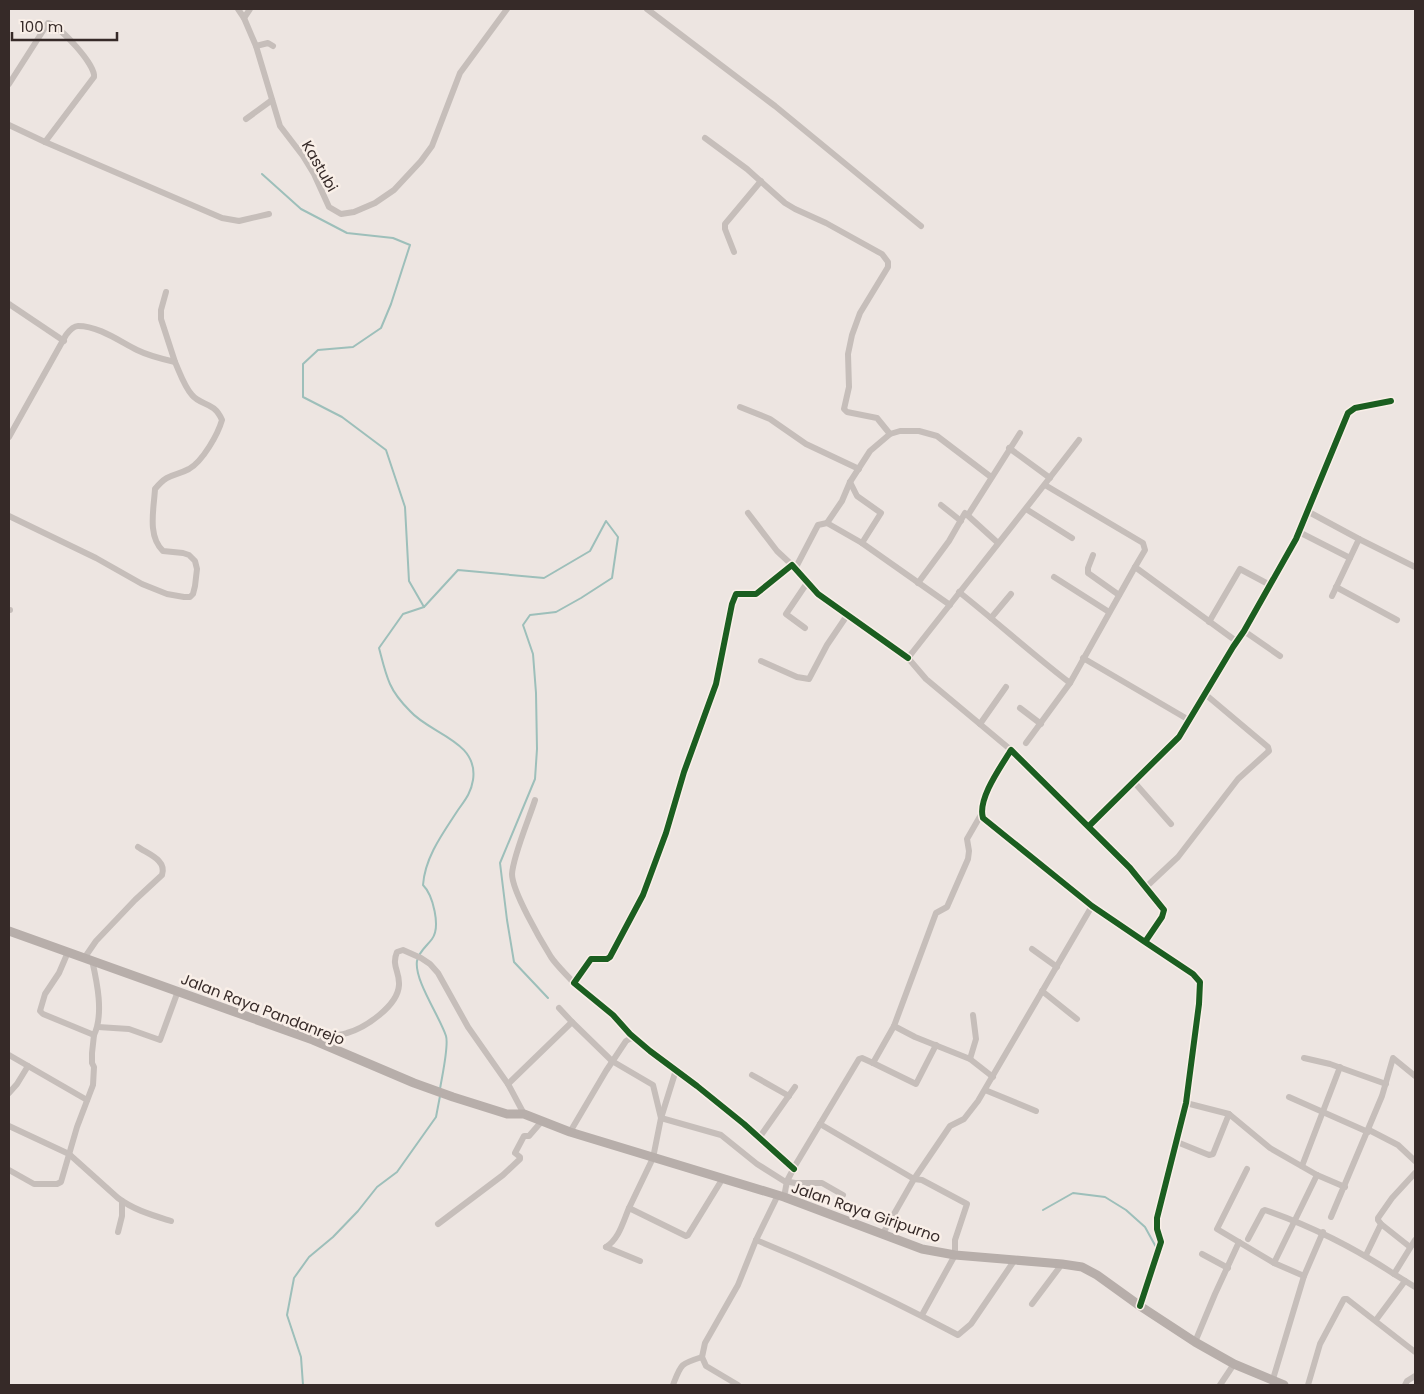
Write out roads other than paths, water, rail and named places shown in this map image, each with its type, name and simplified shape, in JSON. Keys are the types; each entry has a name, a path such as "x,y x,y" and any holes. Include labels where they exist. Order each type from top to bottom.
{"main road":[{"name":"Jalan Raya Pandanrejo","path":"9,931 306,1038 414,1083 507,1114"},
{"name":"Jalan Raya Giripurno","path":"507,1114 524,1114 570,1132 781,1196 922,1249 955,1255 1082,1267 1093,1272 1195,1342 1234,1364 1284,1385"}],"street":[{"name":"Kastubi","path":"238,9 256,46 280,126 314,174 329,207 341,214 354,212 375,203 394,190 432,146 462,70 507,9"},
{"path":"244,18 250,9"},
{"path":"647,9 775,106 921,226"},
{"path":"9,84 48,23 58,27 95,72 94,76 45,142"},
{"path":"256,46 268,43 274,46"},
{"path":"246,119 272,100"},
{"path":"9,125 222,218 239,220 268,214"},
{"path":"705,138 796,209 851,236 882,254 888,262 888,267 860,313 852,335 848,354 849,387 844,408 847,412 878,418 890,434"},
{"path":"734,252 725,224 761,181"},
{"path":"9,516 96,558 142,584 167,594 190,597 193,594 197,570 195,561 190,555 163,551 157,544 153,533 155,488 165,478 195,464 213,442 222,420 220,415 209,404 195,398 175,362 161,319 161,310 166,292"},
{"path":"9,304 64,341"},
{"path":"9,437 70,330 74,327 91,328 110,335 154,357 175,362"},
{"path":"1089,826 1179,737 1236,641 1244,632 1299,532 1348,413 1355,408 1390,401"},
{"path":"740,407 770,419 806,444 859,469"},
{"path":"827,523 842,501 850,482 870,451 890,434 910,430 931,433 992,477"},
{"path":"918,583 949,541 961,520 992,477 1020,433"},
{"path":"908,658 1045,486 1079,440"},
{"path":"1010,448 1050,478"},
{"path":"850,482 857,496 880,511 881,515 862,543"},
{"path":"1026,743 1070,683 1145,550 1143,543 1045,486"},
{"path":"941,505 961,520"},
{"path":"959,508 998,543"},
{"path":"1026,509 1072,538"},
{"path":"1307,511 1415,567"},
{"path":"748,513 777,551 818,594 908,658 926,679 1011,750 1130,868 1163,908 1164,912 1145,942"},
{"path":"574,983 591,959 607,959 610,957 643,896 666,833 684,772 716,684 735,596 739,593 756,594 793,567 818,525 827,523 862,543 950,605"},
{"path":"1299,532 1350,558"},
{"path":"1332,596 1359,539"},
{"path":"1093,556 1088,573 1119,595"},
{"path":"1135,567 1236,641"},
{"path":"1209,622 1240,569 1270,585"},
{"path":"1054,577 1109,612"},
{"path":"805,628 786,614 807,583"},
{"path":"1336,587 1397,620"},
{"path":"959,592 1070,683"},
{"path":"991,618 1010,594"},
{"path":"761,661 797,677 809,678 827,644 848,614"},
{"path":"1244,632 1280,656"},
{"path":"1083,658 1189,720"},
{"path":"980,724 1006,687"},
{"path":"1146,887 1183,851 1238,779 1269,751 1268,747 1205,694"},
{"path":"1020,708 1041,724"},
{"path":"872,1063 894,1026 936,913 947,907 968,859 969,851 966,839 982,813 990,784 1011,750"},
{"path":"1134,782 1170,824"},
{"path":"535,800 517,854 513,878 523,908 552,958 574,983 613,1015 630,1034 760,1138 794,1168"},
{"path":"982,813 988,822 1092,906 1193,974 1200,982 1199,1004 1186,1103 1157,1218 1157,1229 1161,1242 1140,1306"},
{"path":"9,1170 34,1184 59,1184 61,1182 93,1085 94,1035 98,1027 97,982 88,958 96,941 162,875 164,870 161,863 138,847"},
{"path":"882,1235 914,1179 950,1126 964,1119 972,1111 994,1077 1092,906"},
{"path":"1032,949 1057,967"},
{"path":"306,1038 347,1034 371,1022 392,1004 400,987 393,960 397,952 403,950 421,958 438,973 468,1027 508,1084 524,1114"},
{"path":"68,952 59,974 45,994 40,1011 43,1014 94,1035"},
{"path":"98,1027 129,1029 160,1040 178,991"},
{"path":"1042,991 1077,1019"},
{"path":"559,1008 614,1059 653,1085 661,1116"},
{"path":"970,1059 976,1039 973,1014"},
{"path":"508,1084 572,1022"},
{"path":"894,1026 915,1037 970,1059 994,1077"},
{"path":"570,1132 626,1041 630,1038 642,1044"},
{"path":"738,1385 706,1366 702,1357 705,1343 738,1285 756,1240 781,1196 794,1168 859,1059 862,1058 916,1084 936,1045"},
{"path":"9,1055 87,1100"},
{"path":"1304,1058 1340,1067 1386,1084"},
{"path":"1331,1217 1368,1131 1386,1084 1393,1058 1415,1076"},
{"path":"9,1093 28,1066"},
{"path":"1302,1166 1340,1067"},
{"path":"640,1261 606,1248 617,1236 653,1158 661,1116 676,1070"},
{"path":"752,1075 789,1096"},
{"path":"760,1138 796,1087"},
{"path":"985,1090 1036,1111"},
{"path":"1289,1098 1400,1146 1415,1161"},
{"path":"1186,1103 1229,1114 1270,1148 1317,1175 1345,1187"},
{"path":"1177,1142 1209,1155 1213,1154 1229,1114"},
{"path":"661,1116 721,1135 779,1179 788,1179 795,1183 822,1183 843,1194"},
{"path":"438,1224 504,1175 520,1159 515,1153 524,1136 529,1136 542,1121"},
{"path":"820,1124 914,1179 922,1180 967,1204 956,1238 955,1255 922,1315"},
{"path":"9,1126 69,1154 122,1201 145,1213 170,1221"},
{"path":"1247,1170 1217,1227 1219,1232 1274,1263 1304,1276"},
{"path":"1410,1247 1378,1220 1392,1198 1415,1173"},
{"path":"1274,1263 1317,1175"},
{"path":"630,1208 687,1236 723,1178"},
{"path":"118,1232 122,1216 122,1201"},
{"path":"1248,1239 1264,1210 1323,1232 1366,1255 1415,1287"},
{"path":"1366,1255 1381,1224"},
{"path":"1273,1379 1304,1276 1323,1232"},
{"path":"756,1240 814,1263 922,1315 958,1335 971,1324 1014,1260"},
{"path":"1394,1274 1415,1240"},
{"path":"1195,1342 1239,1242"},
{"path":"1202,1254 1228,1268"},
{"path":"1032,1304 1062,1264"},
{"path":"1376,1320 1406,1280"},
{"path":"1308,1385 1320,1344 1343,1300 1347,1299 1415,1352"},
{"path":"672,1385 679,1367 685,1362 702,1357"},
{"path":"1220,1385 1234,1364"},
{"path":"1405,1385 1407,1381 1415,1376"}],"waterway":[{"path":"262,174 301,209 347,233 393,238 410,245 391,304 381,328 353,347 318,350 303,364 303,397 342,417 386,450 405,507 409,581 424,607 458,570 544,578 590,551 606,521 618,537 612,578 556,612 530,615 523,625 533,654 537,749 535,779 500,863 514,962 548,998"},
{"path":"424,607 403,614 379,648 388,680 399,698 419,719 461,747 473,767 473,780 469,793 446,827 431,855 424,875 423,885 433,903 436,927 435,934 418,957 417,969 423,988 443,1028 447,1041 440,1089"},
{"path":"303,1385 301,1357 287,1315 294,1278 309,1257 333,1237 358,1211 377,1187 397,1172 436,1117 440,1096"},
{"path":"1043,1210 1073,1193 1105,1197 1126,1210 1145,1227 1156,1247"}]}
